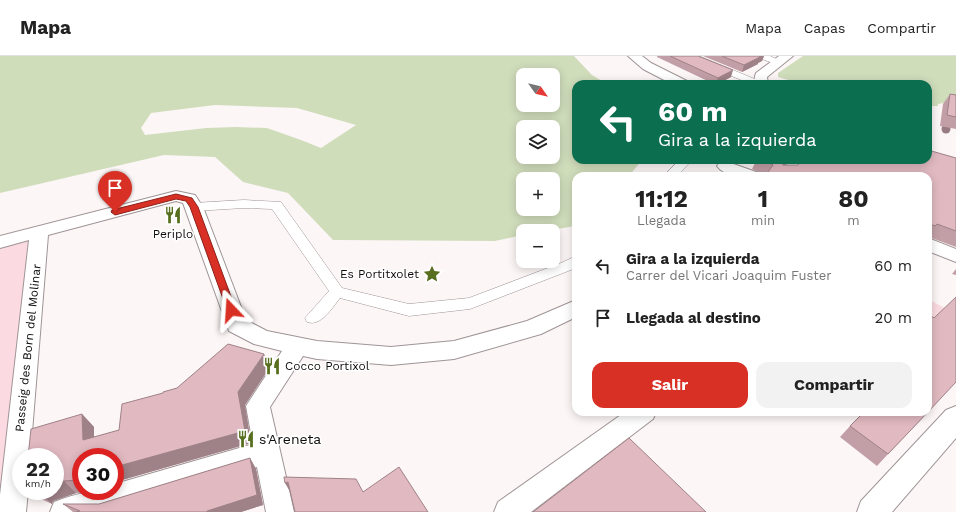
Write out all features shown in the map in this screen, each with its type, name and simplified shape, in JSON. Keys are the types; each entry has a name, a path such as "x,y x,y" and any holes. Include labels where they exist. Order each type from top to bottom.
{"street":[{"path":"634,56 647,66 674,80"},
{"path":"762,56 783,59"},
{"path":"700,57 751,80"},
{"path":"760,80 761,76 783,59"},
{"path":"674,172 682,164"},
{"path":"725,167 741,172"},
{"path":"0,242 176,196 189,199 194,207 237,325 262,338 317,350 391,356 454,350 533,328 572,310"},
{"path":"194,207 244,204 276,205 337,292 409,310 470,303 572,268"},
{"name":"Passeig des Born del Molinar","path":"12,512 39,232"},
{"path":"932,246 956,256"},
{"path":"313,318 337,292"},
{"path":"280,512 258,406 298,346"},
{"path":"508,512 639,416"},
{"path":"872,512 956,418"},
{"path":"64,512 268,452"}],"shaded area":[{"path":"0,56 574,56 592,75 600,80 572,80 572,164 639,164 632,172 572,172 572,227 560,229 560,224 516,224 516,236 495,241 333,240 288,193 243,182 215,157 164,155 0,193"},
{"path":"803,56 956,56 956,105 944,103 938,104 938,106 932,106 932,80 788,80 778,77 778,73"},
{"path":"39,232 0,512 0,242"},
{"path":"932,301 956,314 932,320"}],"pier":[{"path":"215,105 297,108 356,125 321,148 267,128 206,128 145,135 141,128 151,113"}],"building":[{"path":"670,56 698,56 733,70 718,78"},
{"path":"722,56 760,56 760,57 744,65"},
{"path":"950,94 956,95 956,117 947,115"},
{"path":"932,151 956,158 956,231 937,224 935,226 932,225 932,172 768,172 773,165 771,164 932,164"},
{"path":"956,297 956,382 932,408 932,317 934,318"},
{"path":"228,344 264,354 238,392 245,431 124,465 124,448 72,448 72,481 64,481 64,448 29,448 31,429 82,414 83,440 119,430 122,404 177,388"},
{"path":"860,416 924,416 888,454 850,426"},
{"path":"629,438 706,512 533,512"},
{"path":"250,458 257,495 207,512 76,512 80,511 63,504 99,504 112,500 124,500 124,496"},
{"path":"399,467 428,512 295,512 288,482 285,483 284,477 356,479 363,492"}],"place":[{"name":"Periplo","path":"173,215"},
{"name":"Es Portitxolet","path":"432,274"},
{"name":"Cocco Portixol","path":"272,366"},
{"name":"s'Areneta","path":"246,439"}],"route":[{"path":"115,212 176,196 189,199 194,207 231,310"}]}
